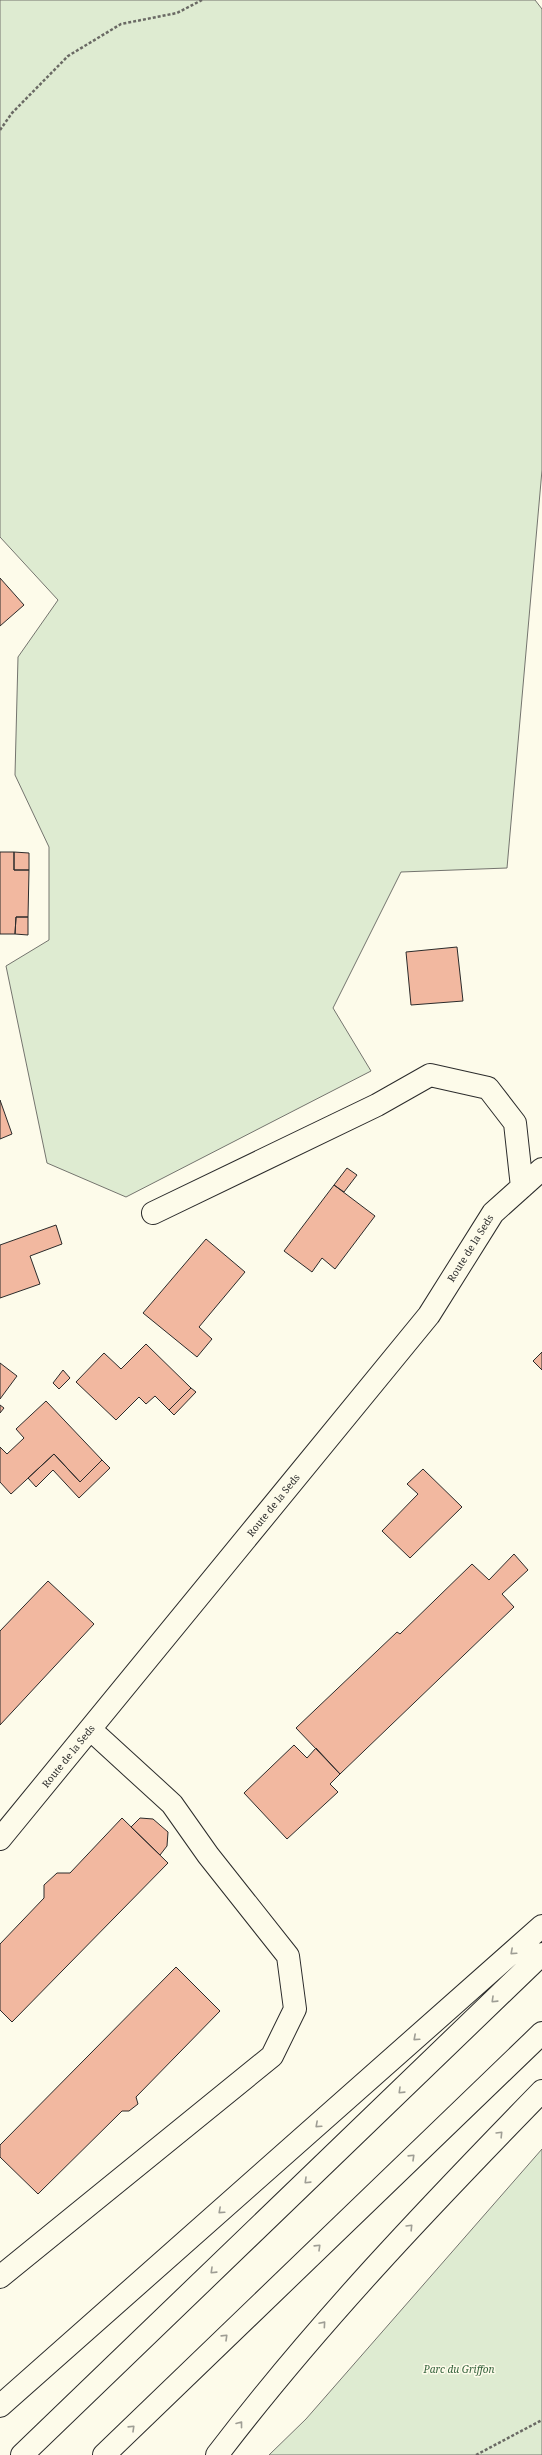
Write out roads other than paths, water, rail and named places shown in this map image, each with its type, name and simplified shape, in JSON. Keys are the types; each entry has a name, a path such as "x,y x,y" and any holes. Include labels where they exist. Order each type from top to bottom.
{"main road":[{"path":"153,1213 377,1106 430,1075 488,1088 515,1123 522,1187"},
{"name":"Route de la Seds","path":"0,1840 429,1315 493,1213 542,1169"},
{"path":"0,2278 272,2056 295,2009 288,1956 208,1855 172,1804 90,1729"},
{"path":"0,2406 542,1926"},
{"path":"22,2455 542,1954"},
{"path":"104,2455 542,2032"},
{"path":"216,2455 322,2324 401,2236 542,2091"}],"park label":[{"name":"Parc du Griffon","path":"459,2369"}]}
